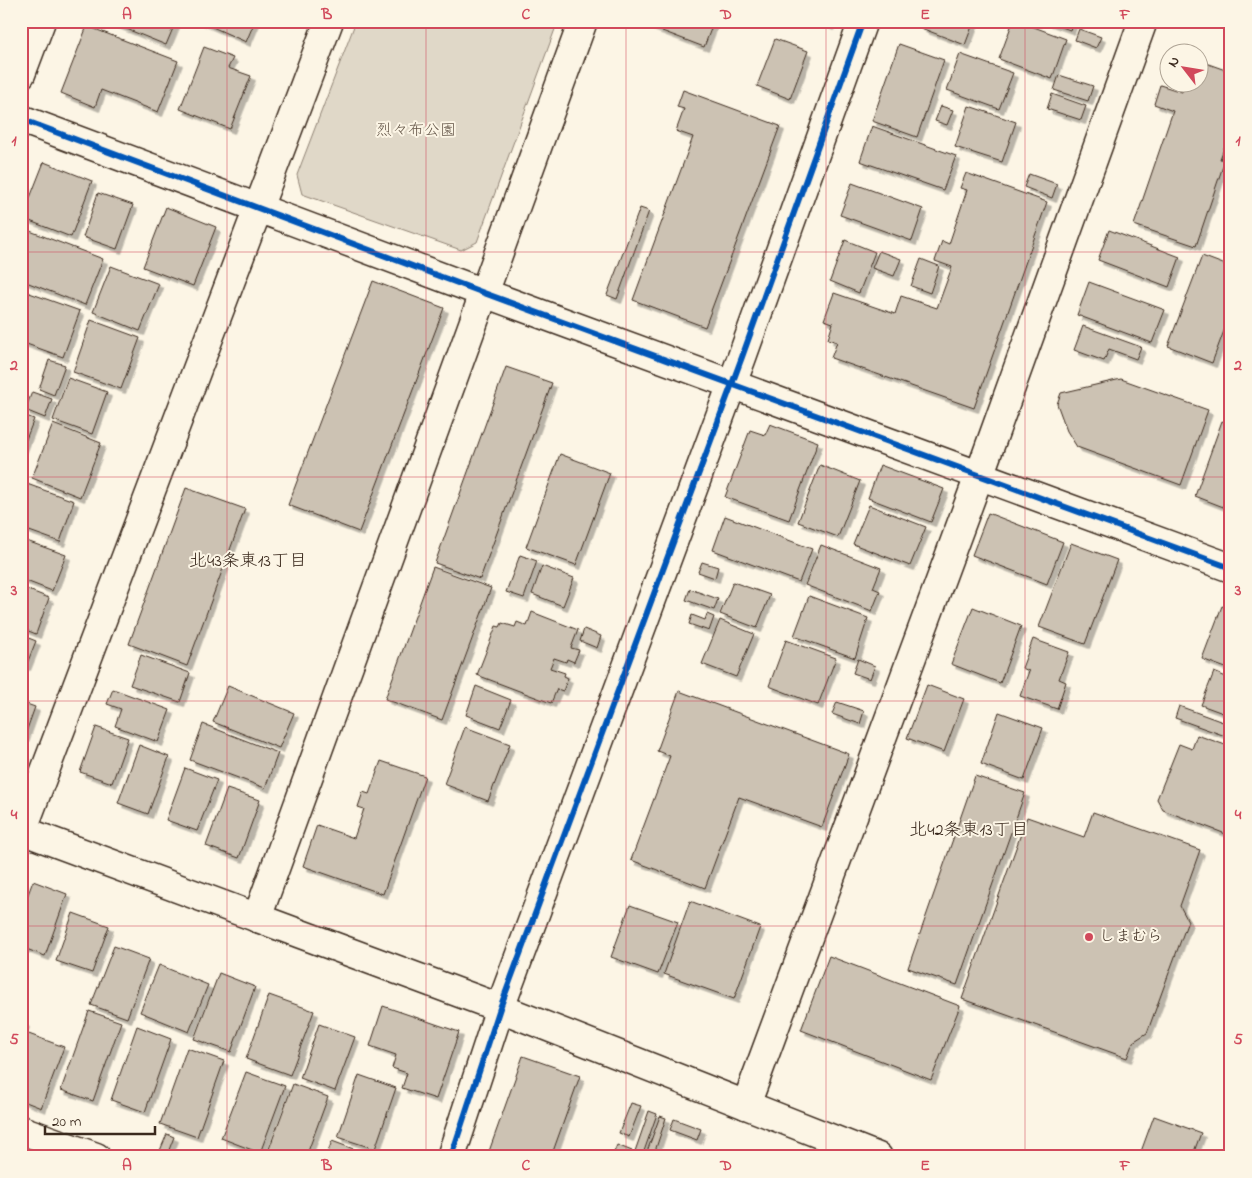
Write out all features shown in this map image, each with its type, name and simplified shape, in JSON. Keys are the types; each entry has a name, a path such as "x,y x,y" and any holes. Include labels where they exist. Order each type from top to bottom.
{"street":[{"path":"21,74 41,21"},
{"path":"329,21 22,831 500,1008 878,1157"},
{"path":"257,918 583,21"},
{"path":"451,1157 500,1008 731,385 863,21"},
{"path":"746,1105 979,476 1143,21"},
{"path":"21,120 731,385 1231,568"},
{"path":"21,1130 96,1157"}],"green space":[{"name":"烈々布公園","path":"356,21 558,21 477,242 461,250 302,194 297,175"}],"building":[{"path":"107,21 176,21 166,45"},
{"path":"199,21 255,21 246,42"},
{"path":"636,21 714,21 704,47"},
{"path":"817,21 831,21 829,26"},
{"path":"924,21 974,21 965,45 921,28"},
{"path":"1013,21 1018,21 1066,39 1052,79 999,59"},
{"path":"1045,21 1073,21 1070,30"},
{"path":"87,26 178,61 158,112 101,90 95,107 61,93"},
{"path":"1079,29 1101,37 1096,48 1075,40"},
{"path":"775,39 808,51 790,99 757,86"},
{"path":"899,44 944,60 917,137 872,121"},
{"path":"204,47 233,58 228,68 251,76 230,129 180,109"},
{"path":"960,54 1013,73 999,109 947,90"},
{"path":"1210,65 1231,72 1231,129 1220,159 1225,160 1196,246 1134,225 1173,111 1154,104 1160,85 1160,92 1210,92"},
{"path":"1059,75 1093,86 1088,101 1054,90"},
{"path":"683,90 780,126 705,327 633,300 693,137 676,131 684,109 677,107"},
{"path":"1052,94 1086,106 1081,120 1047,109"},
{"path":"941,106 953,110 947,125 935,121"},
{"path":"969,106 1016,122 1002,162 955,147"},
{"path":"872,126 956,156 943,190 860,161"},
{"path":"44,162 92,181 71,237 22,218"},
{"path":"966,173 1047,202 974,408 831,358 837,342 828,339 833,323 824,320 834,293 895,314 901,296 937,308 952,267 935,261 942,241 949,244 967,190 960,188"},
{"path":"1029,174 1057,184 1052,198 1024,187"},
{"path":"852,183 923,209 912,241 840,215"},
{"path":"98,193 133,205 117,249 83,237"},
{"path":"166,207 216,227 193,286 143,267"},
{"path":"640,208 649,211 617,299 607,295"},
{"path":"22,228 103,259 85,305 21,280"},
{"path":"1109,230 1180,257 1169,287 1098,260"},
{"path":"845,240 875,252 859,293 830,281"},
{"path":"879,251 901,259 894,276 872,268"},
{"path":"1202,256 1231,267 1231,312 1212,363 1168,346"},
{"path":"921,259 939,266 930,293 911,286"},
{"path":"111,266 159,284 140,331 93,312"},
{"path":"373,281 444,308 359,532 288,505"},
{"path":"1089,282 1165,310 1152,343 1077,315"},
{"path":"21,290 80,311 63,357 21,342"},
{"path":"91,320 140,338 121,389 73,372"},
{"path":"1083,326 1141,347 1136,359 1109,349 1104,361 1074,350"},
{"path":"49,360 65,365 54,395 39,389"},
{"path":"506,367 552,383 480,579 435,563"},
{"path":"68,378 107,392 92,434 53,420"},
{"path":"1121,379 1208,410 1181,485 1077,447 1067,431 1057,404 1061,393"},
{"path":"32,392 52,399 45,418 25,410"},
{"path":"21,414 34,419 21,452"},
{"path":"1222,421 1231,424 1231,510 1195,496"},
{"path":"53,424 101,443 80,497 32,478"},
{"path":"770,424 818,442 789,520 725,497 750,430 765,435"},
{"path":"560,454 610,473 576,565 526,547"},
{"path":"820,465 860,481 838,537 798,522"},
{"path":"880,465 944,489 931,522 868,498"},
{"path":"27,484 74,501 60,542 21,528 21,501"},
{"path":"186,488 245,509 187,666 129,644"},
{"path":"869,505 926,527 910,566 853,544"},
{"path":"988,513 1063,542 1047,584 972,555"},
{"path":"725,516 812,549 799,582 713,550"},
{"path":"21,539 66,555 52,591 21,579"},
{"path":"1071,543 1117,560 1085,644 1039,627"},
{"path":"821,545 881,568 873,588 880,591 872,611 805,585"},
{"path":"520,555 537,561 524,598 506,592"},
{"path":"702,562 718,567 715,578 698,572"},
{"path":"542,566 574,578 563,606 532,594"},
{"path":"433,567 491,588 442,720 385,699"},
{"path":"733,582 770,595 757,628 720,614"},
{"path":"21,587 49,598 36,634 21,628"},
{"path":"690,589 718,599 714,610 686,600"},
{"path":"809,596 868,618 855,658 794,636"},
{"path":"1222,606 1231,609 1231,670 1202,659"},
{"path":"973,607 1021,626 1000,683 951,664"},
{"path":"532,612 578,630 571,648 579,650 574,662 567,659 566,662 554,658 550,668 565,673 564,676 568,678 563,691 557,689 551,703 477,675 496,626 500,627 502,623 515,627 517,622 527,626"},
{"path":"707,614 714,617 709,631 689,624 692,615 705,620"},
{"path":"720,620 754,634 736,677 702,664"},
{"path":"584,629 601,636 597,648 580,641"},
{"path":"21,635 36,641 26,666 21,665"},
{"path":"1033,639 1069,652 1059,679 1066,682 1057,709 1020,696 1029,671 1022,668"},
{"path":"786,640 836,658 818,705 769,686"},
{"path":"141,655 190,673 180,702 130,685"},
{"path":"858,659 875,666 870,679 853,673"},
{"path":"1214,672 1231,679 1231,716 1201,705"},
{"path":"927,685 964,699 944,752 907,738"},
{"path":"228,686 294,713 279,748 213,722"},
{"path":"476,686 511,700 500,728 466,715"},
{"path":"113,689 170,710 158,742 115,726 121,709 107,704"},
{"path":"679,691 849,754 822,827 739,797 705,888 631,860 670,756 657,751"},
{"path":"21,702 35,707 21,746"},
{"path":"837,702 864,711 860,724 832,714"},
{"path":"1179,706 1231,725 1231,738 1175,718"},
{"path":"999,712 1043,728 1024,780 981,764"},
{"path":"203,724 278,753 265,788 190,760"},
{"path":"96,727 128,738 112,783 80,772"},
{"path":"465,727 510,744 488,801 444,784"},
{"path":"1197,735 1231,747 1231,836 1163,810 1157,799 1179,744 1192,749"},
{"path":"139,745 169,757 148,814 118,803"},
{"path":"381,761 425,776 383,894 303,866 317,825 354,838 364,809 358,807 363,792 369,794"},
{"path":"185,768 217,780 197,831 166,820"},
{"path":"975,776 1025,793 957,985 908,968"},
{"path":"227,789 260,800 239,858 206,846"},
{"path":"1093,812 1200,850 1180,906 1188,921 1147,1033 1133,1042 1127,1058 962,999 1027,817 1084,837"},
{"path":"33,881 67,894 45,956 21,947 21,913"},
{"path":"690,901 760,927 734,999 664,974"},
{"path":"630,905 678,922 658,974 611,957"},
{"path":"73,913 109,926 92,973 56,961"},
{"path":"114,946 149,959 127,1018 91,1005"},
{"path":"829,956 960,1006 931,1080 801,1030"},
{"path":"159,965 208,985 189,1032 140,1012"},
{"path":"219,973 255,987 231,1052 194,1039"},
{"path":"269,995 314,1011 290,1075 246,1059"},
{"path":"383,1006 459,1032 436,1099 402,1088 407,1073 392,1068 396,1055 370,1046"},
{"path":"89,1011 121,1022 93,1101 61,1090"},
{"path":"21,1021 25,1023 21,1033"},
{"path":"319,1024 355,1037 335,1091 300,1078"},
{"path":"137,1026 171,1039 145,1112 111,1100"},
{"path":"26,1033 64,1047 41,1108 21,1100 21,1045"},
{"path":"187,1048 224,1061 197,1137 160,1124"},
{"path":"523,1056 580,1076 551,1157 487,1157"},
{"path":"246,1072 285,1086 260,1153 221,1138"},
{"path":"359,1075 396,1088 375,1149 338,1137"},
{"path":"293,1084 328,1097 306,1157 290,1157 269,1149"},
{"path":"631,1103 641,1106 629,1137 619,1133"},
{"path":"649,1111 657,1114 642,1157 633,1157"},
{"path":"660,1116 666,1118 653,1157 645,1157"},
{"path":"1154,1116 1201,1133 1192,1157 1139,1157"},
{"path":"674,1119 701,1129 697,1140 670,1130"},
{"path":"167,1134 174,1137 167,1155 159,1153"},
{"path":"332,1141 375,1157 326,1157"},
{"path":"617,1145 632,1151 629,1157 612,1157"},
{"path":"667,1150 687,1157 665,1157"},
{"path":"393,1151 408,1157 391,1157"},
{"path":"311,1152 324,1157 310,1157"}],"cycle path":[{"path":"451,1157 500,1008 742,357 863,21"},
{"path":"21,119 484,293 1231,568"}],"place":[{"name":"しまむら","path":"1089,937"}],"district":[{"name":"北43条東13丁目","path":"248,562"},
{"name":"北42条東13丁目","path":"969,831"}]}
